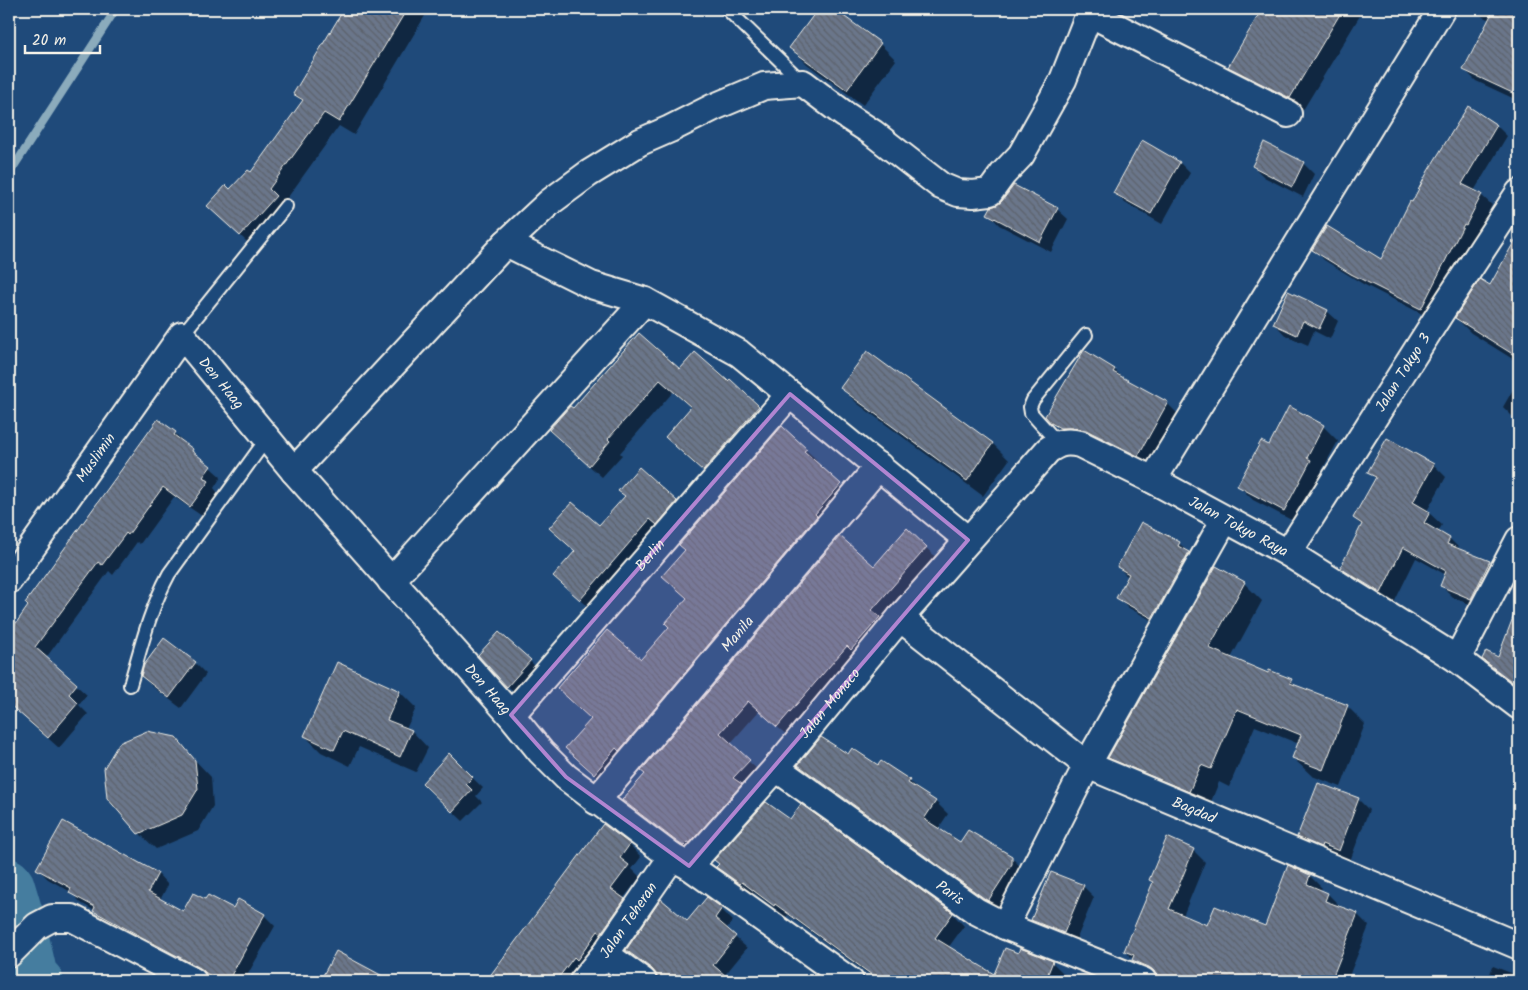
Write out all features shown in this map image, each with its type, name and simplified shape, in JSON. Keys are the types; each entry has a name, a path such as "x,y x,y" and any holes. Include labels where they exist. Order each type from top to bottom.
{"street":[{"path":"1153,480 1442,9"},
{"path":"294,471 506,243 550,202 588,174 640,142 764,86 803,83 873,133 941,186 958,194 990,192 1003,174 1021,155 1062,80 1090,11 1288,114"},
{"name":"Jalan Tokyo 3","path":"1288,553 1441,312 1519,194"},
{"path":"506,243 591,284 645,301 739,353 968,540 1048,450 1058,443"},
{"path":"391,580 645,301"},
{"name":"Den Haag","path":"182,335 294,471 511,715 541,752 566,777 596,801 850,981"},
{"name":"Muslimin","path":"9,580 182,335"},
{"name":"Berlin","path":"511,715 790,394"},
{"name":"Jalan Tokyo Raya","path":"1058,443 1069,441 1080,444 1153,480 1288,553 1457,658 1519,706"},
{"name":"Manila","path":"596,801 879,466"},
{"path":"1004,926 1087,765 1225,519"},
{"name":"Jalan Monaco","path":"680,861 776,768 900,618 968,540"},
{"path":"1457,658 1519,540"},
{"name":"Bagdad","path":"900,618 1087,765 1519,946"},
{"name":"Paris","path":"776,768 976,911 1004,926 1143,981"},
{"name":"Jalan Teheran","path":"583,981 680,861"},
{"path":"10,953 37,926 52,918 72,918 193,981"},
{"path":"605,954 643,981"}],"lane":[{"path":"728,9 803,83"},
{"path":"182,335 286,206"},
{"path":"1058,443 1031,413 1030,407 1033,400 1086,335"},
{"path":"130,685 149,618 169,574 268,438"}],"highlighted area":[{"path":"790,394 968,540 689,866 566,777 511,715"}],"building":[{"path":"344,9 407,9 339,122 324,113 269,189 276,196 240,236 207,206 226,185 230,189 248,170 251,172 303,100 293,94"},
{"path":"818,9 834,9 881,43 847,90 789,48"},
{"path":"1262,9 1343,9 1290,98 1228,67"},
{"path":"1494,9 1519,9 1519,96 1463,70"},
{"path":"1468,106 1497,125 1462,184 1482,194 1466,225 1464,224 1421,309 1351,274 1312,250 1327,226 1381,259 1410,201 1412,202 1428,171"},
{"path":"1142,140 1180,162 1151,214 1113,193"},
{"path":"1264,142 1304,162 1292,187 1252,166"},
{"path":"1014,185 1058,208 1040,242 987,214 991,207 1002,201"},
{"path":"1519,233 1519,358 1455,318 1480,279 1490,285"},
{"path":"1288,291 1328,310 1319,329 1303,321 1297,335 1273,324"},
{"path":"639,333 680,369 695,352 728,381 730,379 759,406 703,471 665,437 691,407 660,380 608,439 610,441 589,466 549,430 570,406 573,408"},
{"path":"1084,350 1115,369 1113,372 1168,402 1138,456 1086,430 1060,428 1051,423 1045,416"},
{"path":"867,351 993,443 967,481 840,388"},
{"path":"1289,406 1324,425 1307,458 1311,460 1284,511 1237,486 1261,441 1269,445"},
{"path":"158,419 176,432 174,435 211,466 203,477 209,481 190,507 163,487 128,535 126,533 102,565 98,562 35,647 77,684 69,694 78,703 48,738 9,704 9,633 28,606 25,603"},
{"path":"782,426 807,449 804,451 841,484 815,514 817,516 619,751 616,748 594,774 565,748 591,719 557,688 607,630 641,659 669,627 665,623 687,598 662,576 685,550 679,545"},
{"path":"1387,438 1434,464 1413,502 1430,512 1424,523 1450,538 1447,544 1490,561 1471,599 1440,586 1446,571 1403,547 1381,593 1340,568 1362,524 1353,518 1376,477 1367,473"},
{"path":"639,467 677,501 657,525 650,519 580,600 553,576 575,551 549,528 572,502 599,525 625,496 618,491"},
{"path":"1141,522 1180,542 1178,546 1189,552 1152,618 1116,598 1129,574 1117,567"},
{"path":"907,528 927,547 872,610 880,617 851,650 847,646 777,727 748,701 720,733 750,760 733,778 742,784 690,843 688,842 684,846 680,844 622,800 645,774 641,771 840,536 874,566"},
{"path":"1216,566 1245,582 1209,648 1268,673 1269,670 1292,679 1290,683 1348,705 1323,770 1292,758 1301,735 1237,709 1211,769 1201,765 1189,792 1108,758"},
{"path":"1517,607 1519,607 1519,687 1482,659 1486,651 1498,657"},
{"path":"499,632 531,660 507,687 478,655"},
{"path":"164,638 196,662 169,698 141,676 144,665"},
{"path":"337,662 400,691 387,720 412,730 400,757 343,731 334,750 304,736"},
{"path":"147,731 176,737 195,760 198,789 182,815 138,834 107,798 104,768 119,743"},
{"path":"821,737 848,754 852,748 878,765 881,761 910,780 908,783 936,801 924,819 960,842 968,830 1012,856 1012,864 988,901 798,765"},
{"path":"449,753 473,777 466,784 472,790 452,812 422,783"},
{"path":"1318,783 1359,798 1339,851 1322,844 1321,847 1297,837"},
{"path":"766,802 790,819 801,804 953,913 935,938 994,974 1005,948 1018,953 1020,948 1053,961 1045,981 880,981 775,904 774,906 742,882 740,884 716,867 719,864 714,860"},
{"path":"63,821 158,873 148,892 183,911 193,893 205,899 208,895 233,908 238,899 265,914 228,981 221,981 93,911 95,907 69,893 71,888 36,869"},
{"path":"603,824 630,844 620,858 629,865 611,889 625,899 601,933 598,931 577,960 574,957 556,981 486,981"},
{"path":"1167,837 1194,849 1169,909 1207,925 1215,906 1265,926 1288,865 1310,875 1307,884 1328,893 1325,901 1358,913 1331,981 1158,981 1154,971 1132,960 1134,955 1124,951 1153,882 1149,880"},
{"path":"1051,872 1084,885 1064,933 1031,920"},
{"path":"707,897 722,908 715,918 736,936 713,965 732,981 658,981 652,969 626,950 661,899 687,921"},
{"path":"336,951 392,981 320,981"}],"waterway":[{"path":"9,174 116,9"},
{"path":"9,881 12,885 23,922 35,975 41,981"}]}
